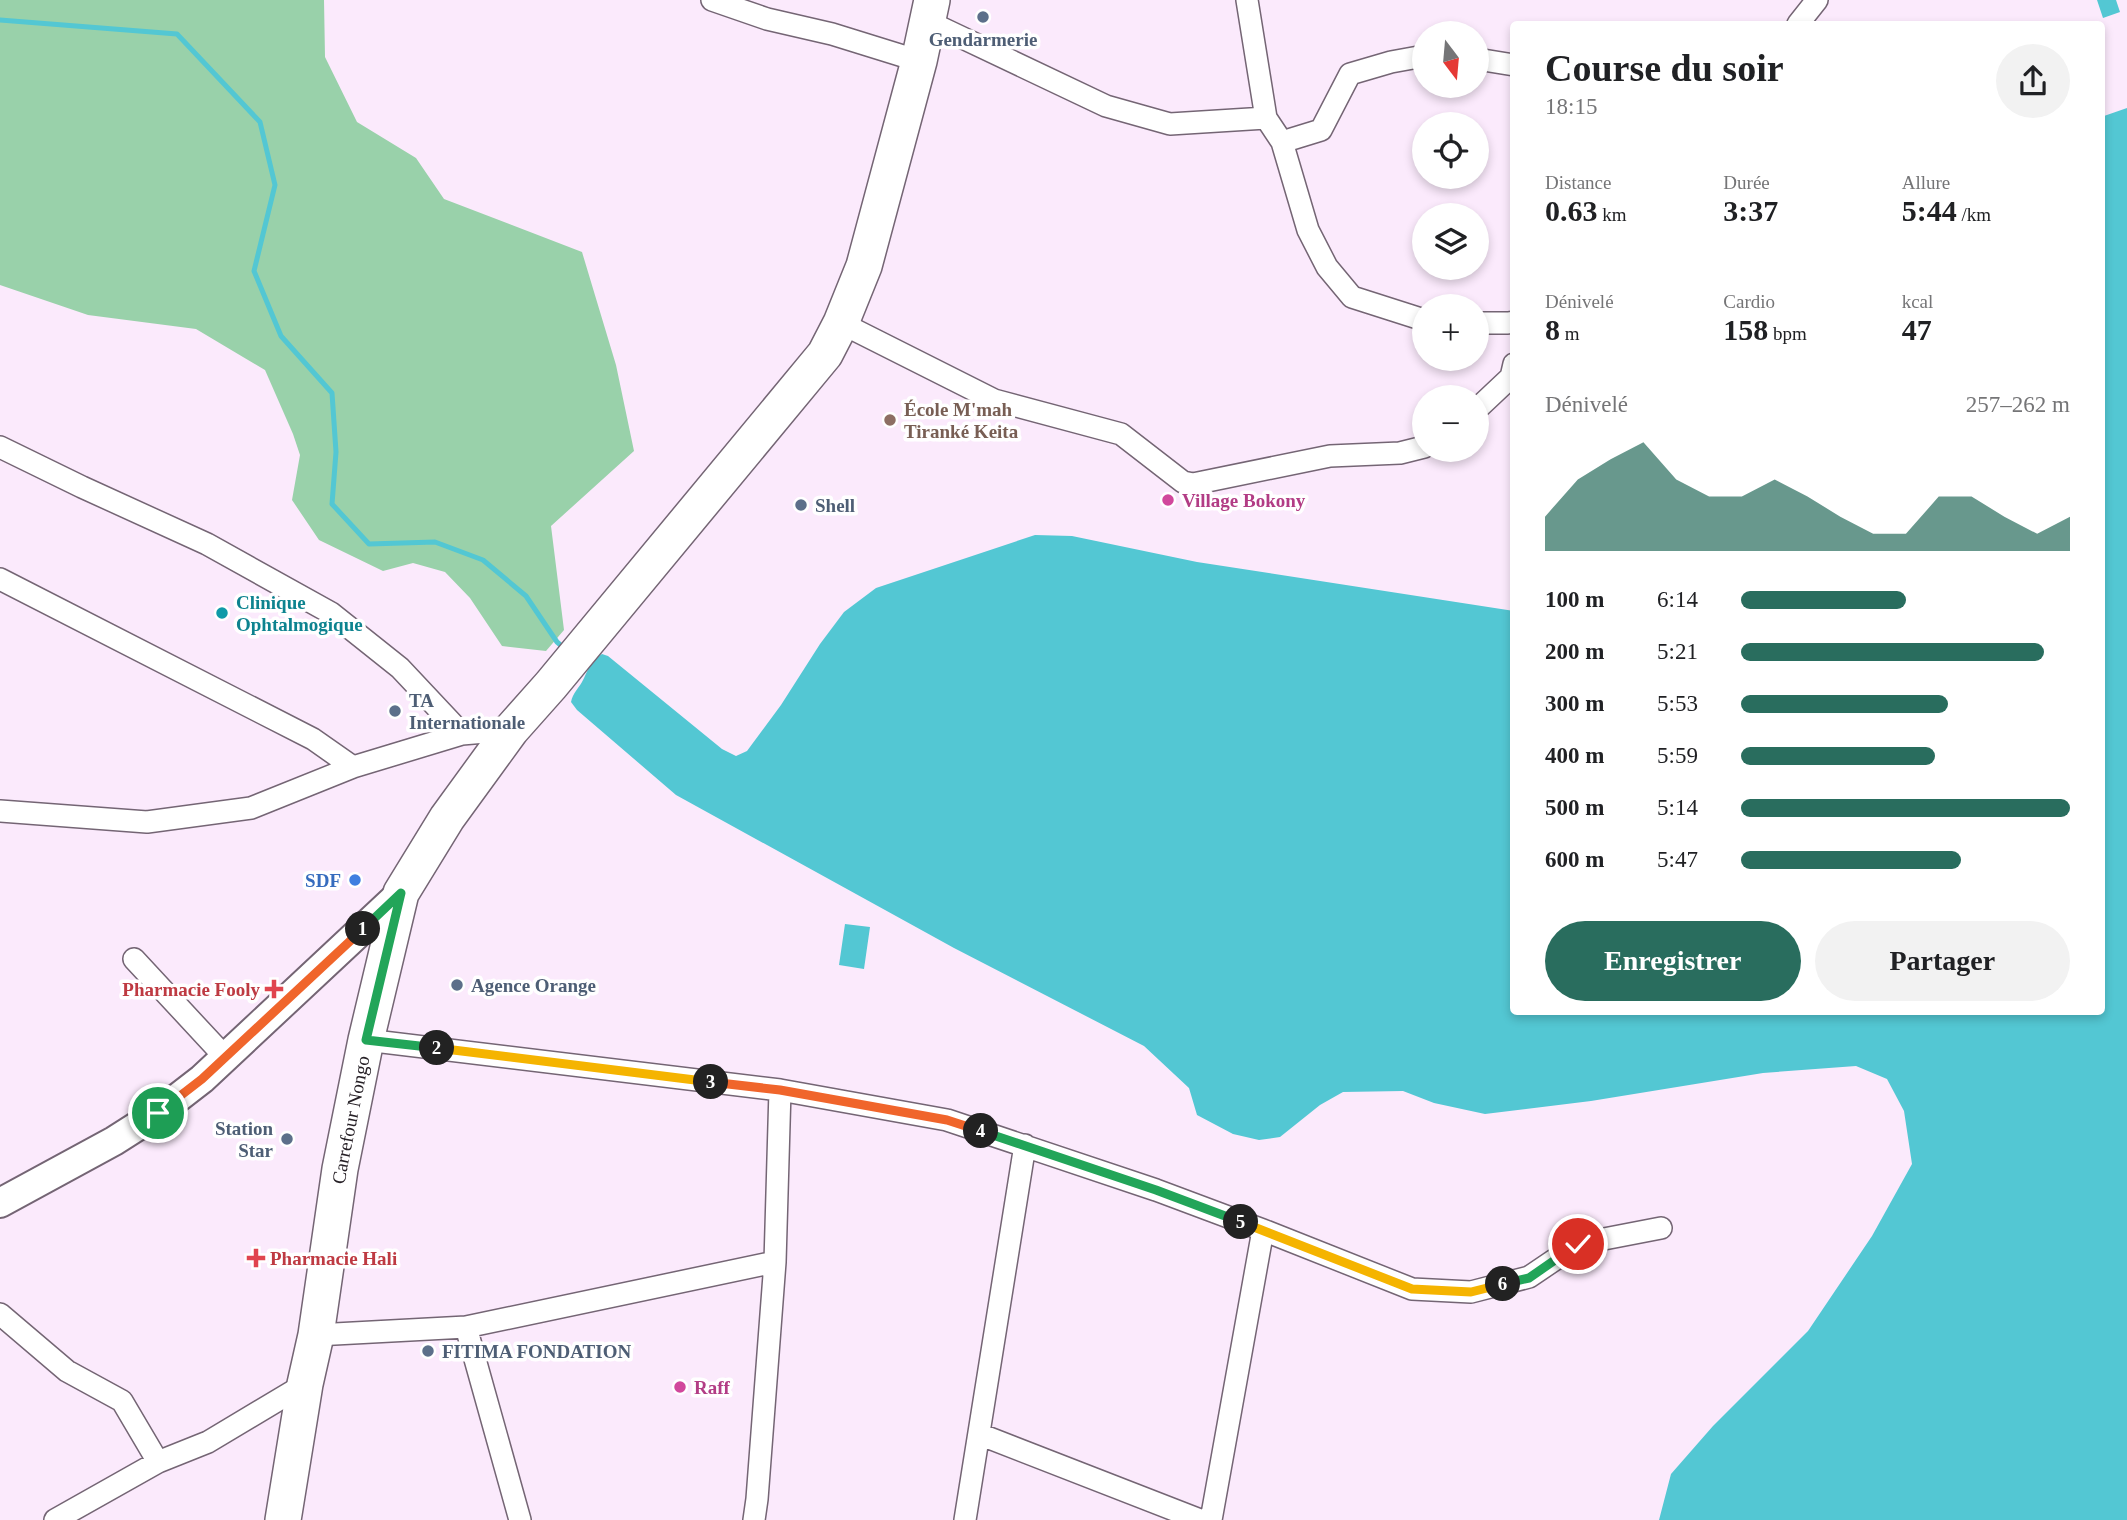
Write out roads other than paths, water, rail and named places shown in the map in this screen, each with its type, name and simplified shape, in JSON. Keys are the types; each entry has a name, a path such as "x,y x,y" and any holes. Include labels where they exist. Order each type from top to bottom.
{"main road":[{"name":"Carrefour Nongo","path":"283,1520 305,1384 316,1335 340,1169 366,1040 401,893 447,818 511,730 825,354 864,266 930,10"}],"street":[{"path":"712,0 767,19 832,34 919,61"},
{"path":"1247,0 1266,118 1282,142 1308,230 1327,267 1352,297 1412,316"},
{"path":"1800,21 1817,0"},
{"path":"930,10 1106,106 1170,124 1266,118"},
{"path":"1282,142 1321,130 1350,74 1412,58"},
{"path":"1489,61 1510,64"},
{"path":"1489,323 1510,322"},
{"path":"841,323 994,400 1121,434 1183,482 1193,485 1330,456 1400,453 1412,450"},
{"path":"1489,398 1510,378"},
{"path":"0,447 82,488 206,544 331,613 400,668 462,734"},
{"path":"0,579 313,739 353,767"},
{"path":"0,811 147,822 251,808 353,767 462,734 511,730"},
{"path":"0,1203 114,1141 158,1113 202,1079 401,893"},
{"path":"134,959 225,1057"},
{"path":"366,1040 780,1090 947,1120 1263,1230 1412,1289 1471,1292 1529,1278 1578,1244 1661,1228"},
{"path":"754,1520 775,1262 780,1090"},
{"path":"965,1520 1025,1145"},
{"path":"1211,1520 1263,1230"},
{"path":"316,1335 466,1327 775,1262"},
{"path":"0,1314 67,1371 122,1401 158,1462"},
{"path":"466,1327 520,1520"},
{"path":"55,1520 158,1462 208,1441 305,1384"},
{"path":"979,1434 1200,1520"}],"water":[{"path":"2097,0 2116,0 2120,12 2103,18"},
{"path":"2127,108 2127,1520 1659,1520 1671,1474 1713,1426 1808,1331 1872,1236 1912,1164 1904,1111 1887,1079 1856,1066 1763,1073 1591,1101 1485,1114 1434,1103 1403,1091 1343,1092 1320,1105 1280,1137 1259,1140 1233,1134 1197,1115 1189,1088 1144,1046 954,948 676,795 571,702 592,663 602,654 608,656 722,749 736,756 747,751 844,612 876,588 1035,535 1072,536 1197,562 1510,610 1510,1015 2105,1015 2105,116"},
{"path":"845,924 870,927 864,969 839,965"}],"waterway":[{"path":"0,20 177,34 260,122 275,185 254,271 281,336 332,393 336,452 332,504 369,544 435,542 483,560 526,596 557,642 564,648"}],"place":[{"name":"Gendarmerie","path":"983,17"},
{"name":"École M'mah Tiranké Keita","path":"890,420"},
{"name":"Village Bokony","path":"1168,500"},
{"name":"Shell","path":"801,505"},
{"name":"Clinique Ophtalmogique","path":"222,613"},
{"name":"TA Internationale","path":"395,711"},
{"name":"SDF","path":"355,880"},
{"name":"Agence Orange","path":"457,985"},
{"name":"Pharmacie Fooly","path":"274,989"},
{"name":"Station Star","path":"287,1139"},
{"name":"Pharmacie Hali","path":"256,1258"},
{"name":"FITIMA FONDATION","path":"428,1351"},
{"name":"Raff","path":"680,1387"}]}
